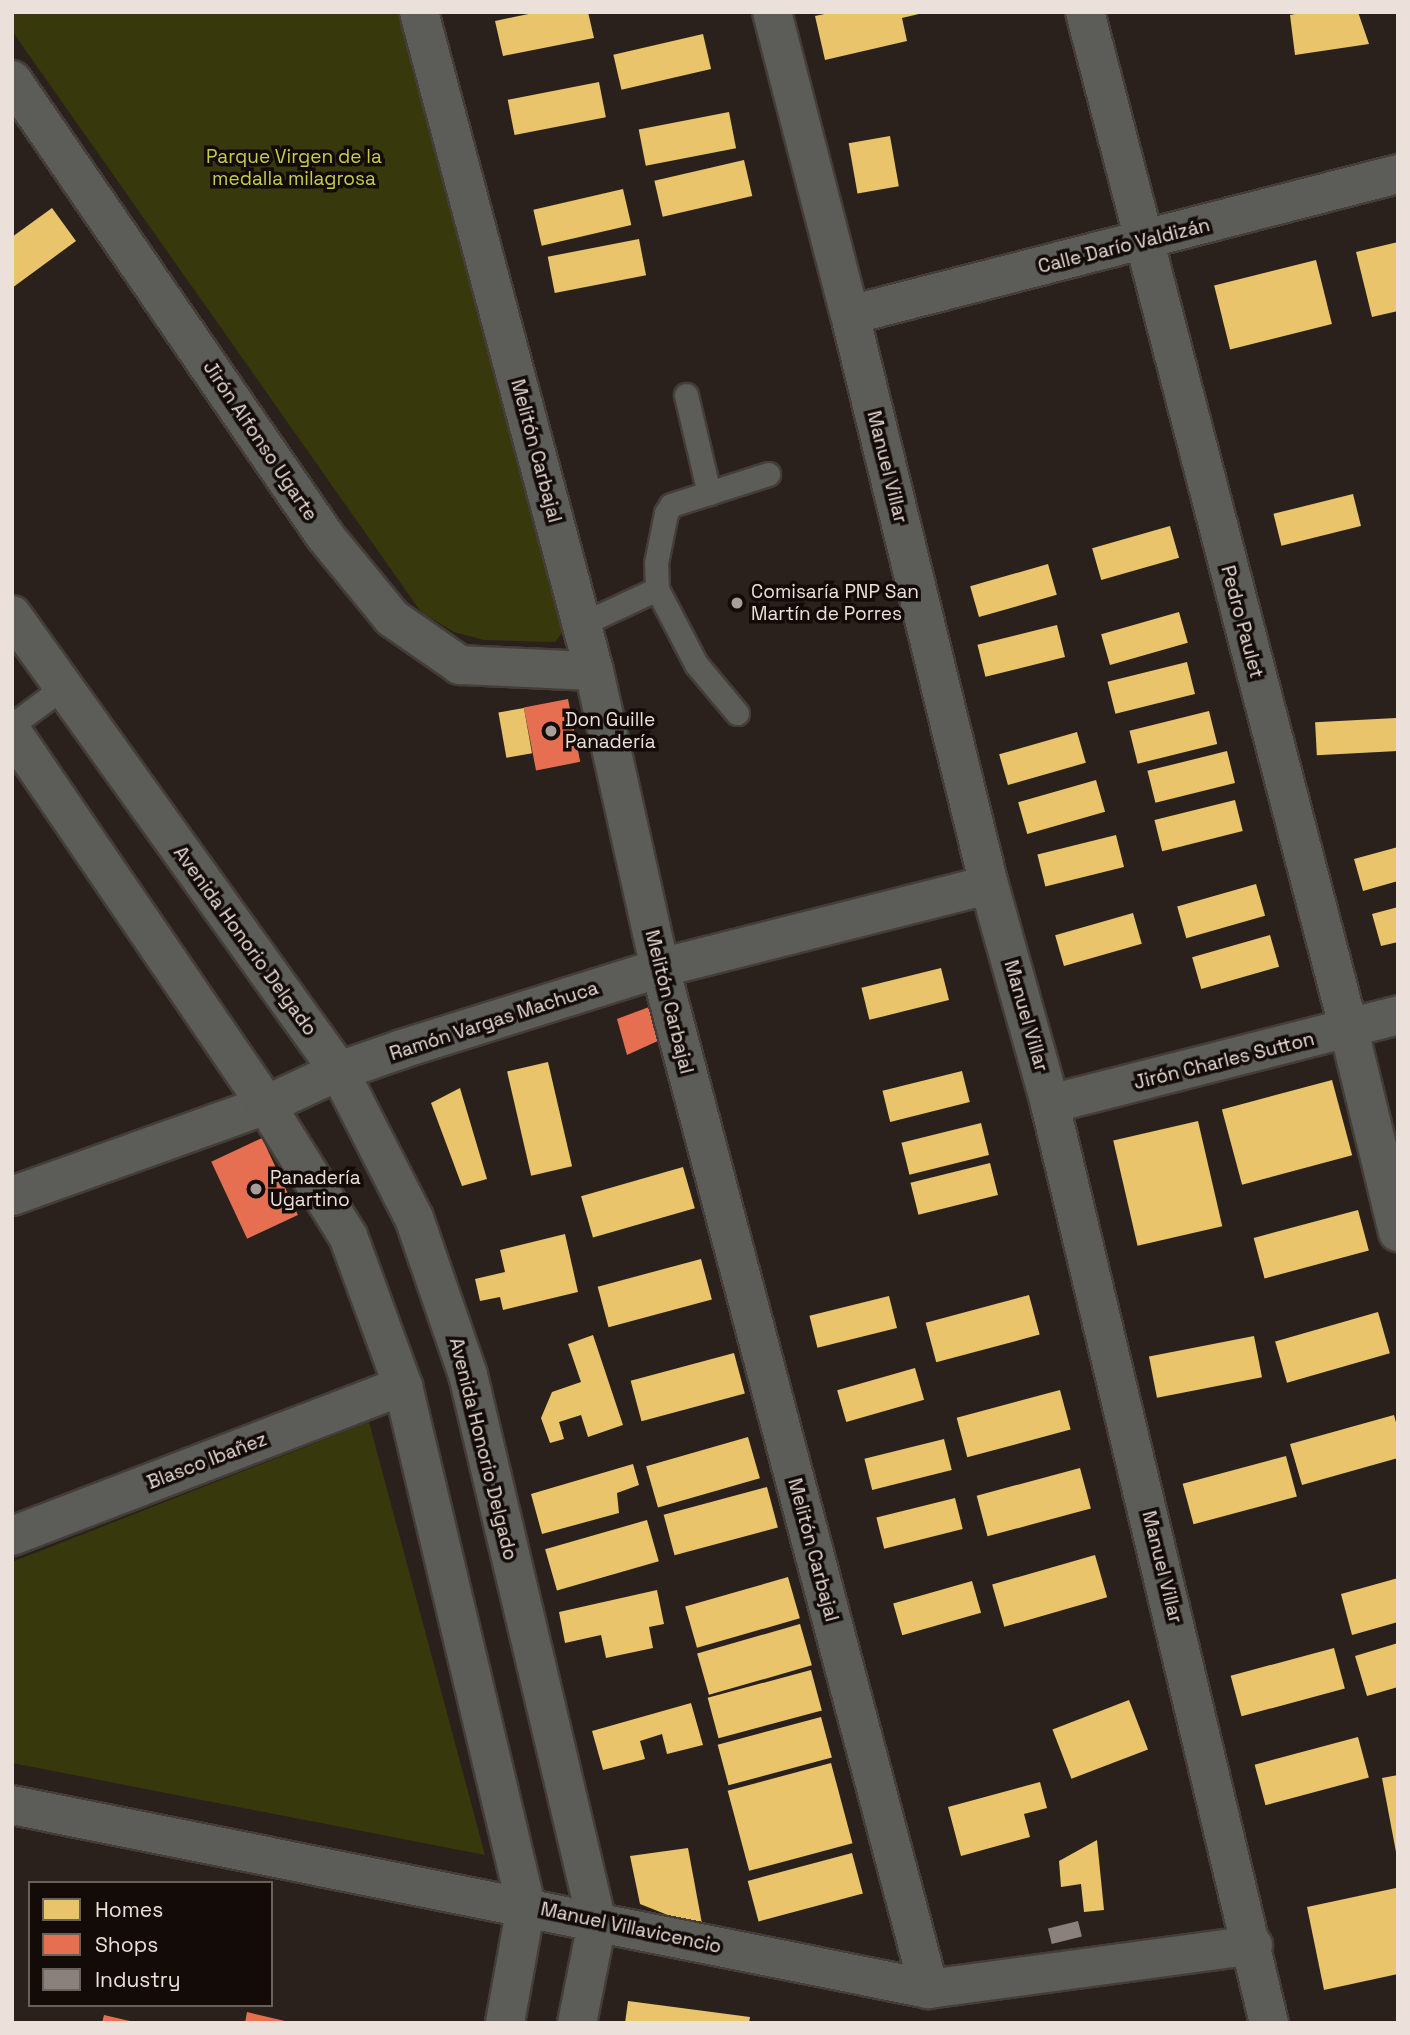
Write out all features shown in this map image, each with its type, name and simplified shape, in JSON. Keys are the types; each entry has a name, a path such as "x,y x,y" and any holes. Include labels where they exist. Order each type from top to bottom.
{"street":[{"name":"Melitón Carbajal","path":"419,12 594,671 660,968 929,1989"},
{"name":"Manuel Villar","path":"772,12 850,315 989,885 1050,1104 1253,1945 1269,2023"},
{"name":"Pedro Paulet","path":"1085,12 1349,1030 1398,1232"},
{"name":"Jirón Alfonso Ugarte","path":"12,80 325,536 392,618 460,665 594,671"},
{"name":"Calle Darío Valdizán","path":"850,315 1143,242 1398,174"},
{"name":"Avenida Honorio Delgado","path":"12,615 339,1071 414,1219 468,1375 597,1923 577,2023"},
{"path":"12,732 266,1105 348,1236 402,1386 526,1906 505,2023"},
{"name":"Ramón Vargas Machuca","path":"12,1196 266,1105 339,1071 660,968 989,885"},
{"name":"Jirón Charles Sutton","path":"1050,1104 1349,1030 1398,1015"},
{"name":"Blasco Ibañez","path":"12,1536 402,1386"},
{"name":"Manuel Villavicencio","path":"12,1805 929,1989 1253,1945"}],"lane":[{"path":"686,395 709,493"},
{"path":"737,713 696,664 657,589 656,563 667,508 768,474"},
{"path":"582,624 657,589"},
{"path":"12,725 62,688"}],"green space":[{"name":"Parque Virgen de la medalla milagrosa","path":"12,12 411,12 569,624 555,642 484,640 454,632 421,612 12,31"},
{"path":"369,1422 485,1855 12,1763 12,1562"}],"building: Homes":[{"path":"538,12 588,12 594,38 503,56 495,21"},
{"path":"834,12 923,13 902,18 907,41 825,60 815,16"},
{"path":"1305,12 1358,12 1369,44 1295,55 1290,15"},
{"path":"703,34 711,69 621,90 613,55"},
{"path":"599,82 606,117 515,135 508,100"},
{"path":"729,112 736,148 646,166 639,130"},
{"path":"890,136 899,186 857,194 849,143"},
{"path":"744,160 752,196 663,217 654,181"},
{"path":"623,189 631,225 542,246 533,210"},
{"path":"52,208 76,241 12,288 12,237"},
{"path":"639,239 646,275 555,293 548,257"},
{"path":"1398,242 1398,311 1372,317 1356,252"},
{"path":"1316,260 1332,324 1230,349 1214,285"},
{"path":"1353,494 1361,526 1281,546 1273,514"},
{"path":"1170,526 1179,558 1101,580 1092,548"},
{"path":"1048,564 1057,595 979,617 970,586"},
{"path":"1179,612 1188,643 1110,665 1101,634"},
{"path":"1057,625 1065,657 985,677 977,645"},
{"path":"1187,662 1195,694 1115,714 1107,682"},
{"path":"524,708 532,753 506,758 498,713"},
{"path":"1209,711 1217,744 1138,764 1129,731"},
{"path":"1396,718 1398,751 1317,755 1315,722"},
{"path":"1077,732 1086,763 1008,785 999,754"},
{"path":"1227,751 1235,783 1155,803 1147,771"},
{"path":"1096,780 1105,812 1027,834 1018,802"},
{"path":"1235,800 1243,831 1162,851 1154,820"},
{"path":"1116,835 1124,867 1045,887 1037,855"},
{"path":"1398,847 1398,881 1363,891 1354,859"},
{"path":"1256,884 1265,916 1186,938 1177,907"},
{"path":"1398,907 1398,942 1381,946 1372,914"},
{"path":"1133,913 1142,944 1064,966 1055,935"},
{"path":"1270,935 1279,967 1201,989 1192,957"},
{"path":"941,968 949,1000 869,1020 861,988"},
{"path":"548,1062 572,1166 531,1176 507,1071"},
{"path":"962,1071 970,1102 890,1122 882,1091"},
{"path":"1332,1080 1352,1155 1242,1185 1222,1110"},
{"path":"460,1088 487,1179 462,1186 431,1103"},
{"path":"1198,1121 1222,1226 1138,1246 1113,1141"},
{"path":"981,1123 989,1155 909,1175 901,1143"},
{"path":"990,1163 998,1195 918,1215 910,1183"},
{"path":"683,1167 695,1208 593,1238 581,1196"},
{"path":"1358,1210 1369,1251 1265,1279 1254,1238"},
{"path":"565,1234 578,1292 503,1310 500,1297 480,1301 475,1279 505,1272 500,1250"},
{"path":"701,1259 712,1300 609,1327 598,1287"},
{"path":"1029,1295 1040,1335 936,1362 926,1323"},
{"path":"889,1296 897,1328 817,1348 809,1316"},
{"path":"1378,1312 1390,1353 1287,1383 1275,1341"},
{"path":"593,1335 623,1425 588,1437 581,1415 559,1422 564,1439 550,1443 541,1418 552,1392 581,1382 568,1344"},
{"path":"1254,1336 1262,1377 1157,1398 1149,1356"},
{"path":"734,1353 745,1394 642,1421 631,1381"},
{"path":"915,1368 924,1400 846,1422 837,1390"},
{"path":"1060,1390 1071,1430 967,1457 957,1418"},
{"path":"1394,1415 1398,1430 1398,1458 1302,1485 1290,1444"},
{"path":"748,1437 760,1478 658,1508 646,1466"},
{"path":"944,1439 952,1470 872,1490 864,1459"},
{"path":"1286,1456 1297,1497 1194,1524 1183,1484"},
{"path":"633,1464 639,1485 617,1493 619,1513 542,1534 531,1494"},
{"path":"1080,1468 1091,1509 988,1536 977,1496"},
{"path":"767,1487 778,1528 675,1555 664,1515"},
{"path":"955,1498 963,1529 884,1549 876,1518"},
{"path":"647,1520 659,1561 557,1591 545,1549"},
{"path":"1095,1555 1107,1597 1004,1627 992,1584"},
{"path":"788,1577 800,1618 697,1648 685,1606"},
{"path":"1398,1578 1398,1622 1352,1635 1341,1594"},
{"path":"972,1581 981,1613 902,1635 893,1604"},
{"path":"657,1590 664,1624 649,1627 653,1648 606,1658 601,1635 565,1643 559,1612"},
{"path":"800,1624 812,1665 709,1695 697,1653"},
{"path":"1398,1643 1398,1687 1367,1696 1355,1656"},
{"path":"1334,1648 1345,1689 1242,1716 1231,1676"},
{"path":"811,1670 822,1711 719,1738 708,1698"},
{"path":"1129,1700 1148,1749 1071,1779 1052,1729"},
{"path":"691,1703 703,1745 667,1754 662,1734 640,1741 645,1759 603,1770 592,1731"},
{"path":"821,1717 832,1758 729,1785 718,1745"},
{"path":"1358,1737 1369,1778 1266,1805 1255,1765"},
{"path":"831,1763 852,1843 749,1871 728,1791"},
{"path":"1398,1775 1398,1852 1396,1852 1382,1778"},
{"path":"1040,1782 1047,1808 1024,1814 1030,1837 961,1856 948,1807"},
{"path":"1097,1840 1104,1910 1084,1912 1081,1884 1061,1887 1059,1861"},
{"path":"688,1848 703,1929 640,1904 630,1856"},
{"path":"852,1853 863,1894 759,1922 748,1881"},
{"path":"1396,1888 1398,1974 1324,1990 1307,1907"},
{"path":"628,2001 750,2017 749,2023 625,2023"}],"building: Shops":[{"name":"Don Guille Panadería","path":"568,699 580,762 536,770 524,708"},
{"path":"649,1007 660,1040 627,1055 617,1019"},
{"name":"Panadería Ugartino","path":"262,1138 298,1215 247,1239 211,1162"},
{"path":"247,2012 289,2022 289,2023 245,2023"},
{"path":"104,2015 134,2022 134,2023 102,2023"}],"building: Industry":[{"path":"1078,1921 1082,1937 1052,1944 1048,1928"}],"place":[{"name":"Comisaría PNP San Martín de Porres","path":"737,603"},
{"name":"Don Guille Panadería","path":"551,731"},
{"name":"Panadería Ugartino","path":"256,1189"}]}
